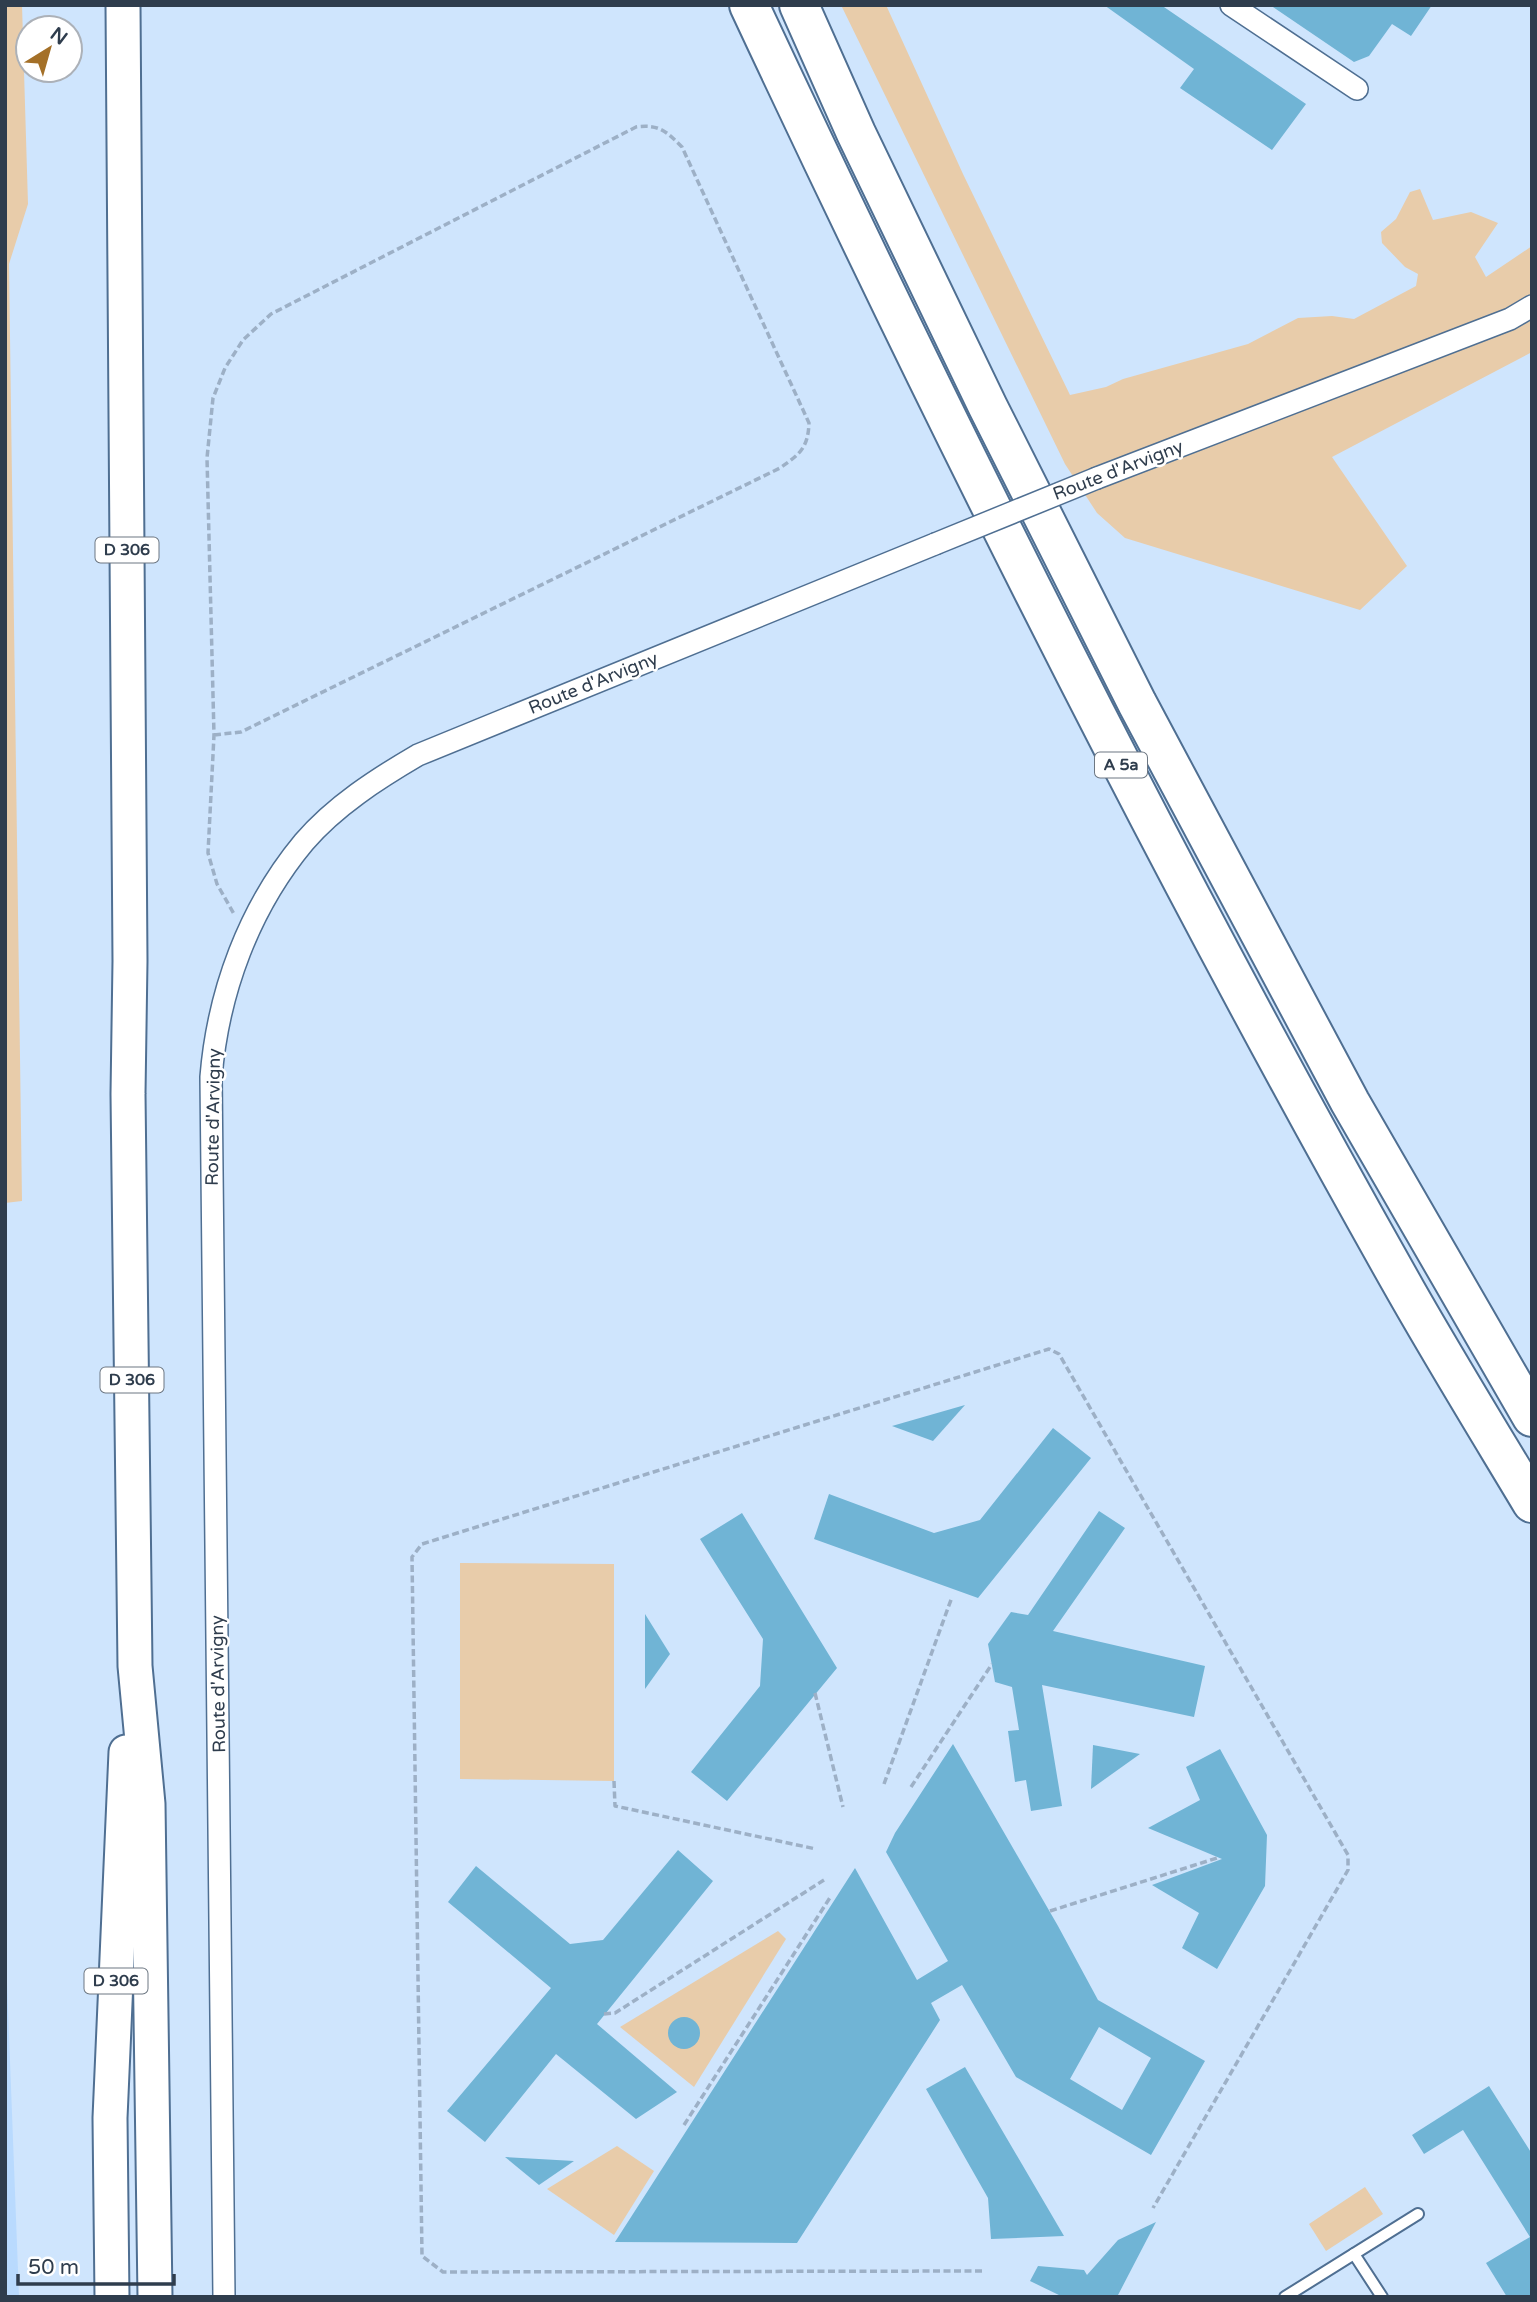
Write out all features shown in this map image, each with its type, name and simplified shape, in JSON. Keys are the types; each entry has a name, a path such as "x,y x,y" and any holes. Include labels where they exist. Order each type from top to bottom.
{"highway":[{"name":"A 5a","path":"749,5 927,377 1110,743 1275,1053 1401,1281 1532,1503"},
{"name":"A 5a","path":"799,5 856,133 982,395 1137,703 1350,1102 1532,1416"},
{"path":"1441,1261 1518,1351 1532,1373"}],"main road":[{"name":"D 306","path":"123,5 130,961 128,1094 135,1666 148,1804 155,2297"},
{"name":"D 306","path":"111,2297 110,2118 127,1737 135,1666"}],"street":[{"path":"1231,5 1357,89"},
{"name":"Route d'Arvigny","path":"224,2297 211,1077 214,1039 222,1003 247,933 280,874 305,841 330,816 384,775 418,755 1097,478 1510,319 1532,306"}],"lane":[{"path":"1285,2297 1418,2214"},
{"path":"1354,2254 1382,2297"}],"path":[{"path":"214,735 241,732 779,468 799,455 808,439 809,423 682,147 668,134 653,125 636,127 271,314 243,340 225,368 213,398 207,458 214,735 208,853 217,884 247,933"},
{"path":"982,2271 443,2272 422,2256 412,1557 422,1544 1049,1349 1059,1354 1348,1856 1348,1870 1153,2208"},
{"path":"884,1784 952,1597"},
{"path":"911,1787 992,1664"},
{"path":"815,1693 843,1807"},
{"path":"614,1781 615,1806 816,1849"},
{"path":"1050,1911 1217,1858"},
{"path":"604,2014 615,2012 824,1880"},
{"path":"684,2125 831,1896"}],"shaded area":[{"path":"5,5 22,5 22,14 14,14 14,84 24,84 28,204 9,264 22,1201 5,1203"},
{"path":"841,5 886,5 963,174 1070,395 1106,387 1123,379 1248,344 1298,318 1332,316 1354,319 1416,286 1418,274 1405,267 1382,243 1381,232 1396,219 1410,192 1420,189 1433,220 1471,212 1498,223 1475,257 1486,277 1532,246 1532,352 1332,457 1407,566 1360,610 1125,538 1097,513 1065,464"},
{"path":"460,1563 614,1564 614,1781 460,1779"},
{"path":"5,1930 19,2297 5,2297"},
{"path":"778,1931 786,1939 694,2087 620,2027"},
{"path":"617,2146 654,2171 614,2235 547,2189"},
{"path":"1365,2187 1383,2214 1326,2251 1309,2224"}],"building":[{"path":"1104,5 1161,5 1306,104 1272,150 1180,88 1194,69"},
{"path":"1270,5 1432,5 1411,36 1392,24 1369,56 1354,62"},
{"path":"965,1405 933,1441 892,1426"},
{"path":"1053,1428 1091,1458 978,1598 814,1539 829,1494 934,1533 980,1520"},
{"path":"1099,1511 1125,1528 1053,1631 1205,1666 1194,1717 1042,1685 1062,1806 1031,1811 1026,1780 1015,1782 1008,1731 1019,1730 1012,1687 995,1682 988,1644 1011,1612 1028,1615"},
{"path":"742,1513 837,1668 727,1801 691,1772 760,1686 763,1639 700,1539"},
{"path":"645,1614 670,1654 645,1689"},
{"path":"953,1744 1098,2000 1205,2061 1151,2155 1016,2077 962,1985 931,2003 940,2020 797,2243 615,2242 855,1868 917,1980 948,1961 886,1852 895,1833","holes":["1099,2027 1151,2058 1122,2110 1070,2079"]},
{"path":"1093,1745 1140,1754 1091,1789"},
{"path":"1220,1749 1267,1835 1265,1886 1217,1969 1182,1948 1199,1913 1152,1885 1222,1859 1148,1828 1200,1800 1186,1767"},
{"path":"678,1850 713,1881 597,2024 677,2092 636,2119 556,2054 485,2142 447,2111 551,1988 448,1902 476,1866 570,1944 603,1940"},
{"path":"684,2017 695,2022 700,2033 695,2044 684,2049 673,2044 668,2033 673,2022"},
{"path":"965,2067 1064,2236 991,2239 988,2198 926,2089"},
{"path":"1489,2086 1532,2154 1532,2297 1507,2297 1486,2263 1530,2237 1463,2130 1424,2154 1412,2135"},
{"path":"505,2157 574,2161 539,2185"},
{"path":"1156,2222 1117,2297 1063,2297 1030,2281 1038,2266 1084,2270 1087,2275 1118,2240"}]}
